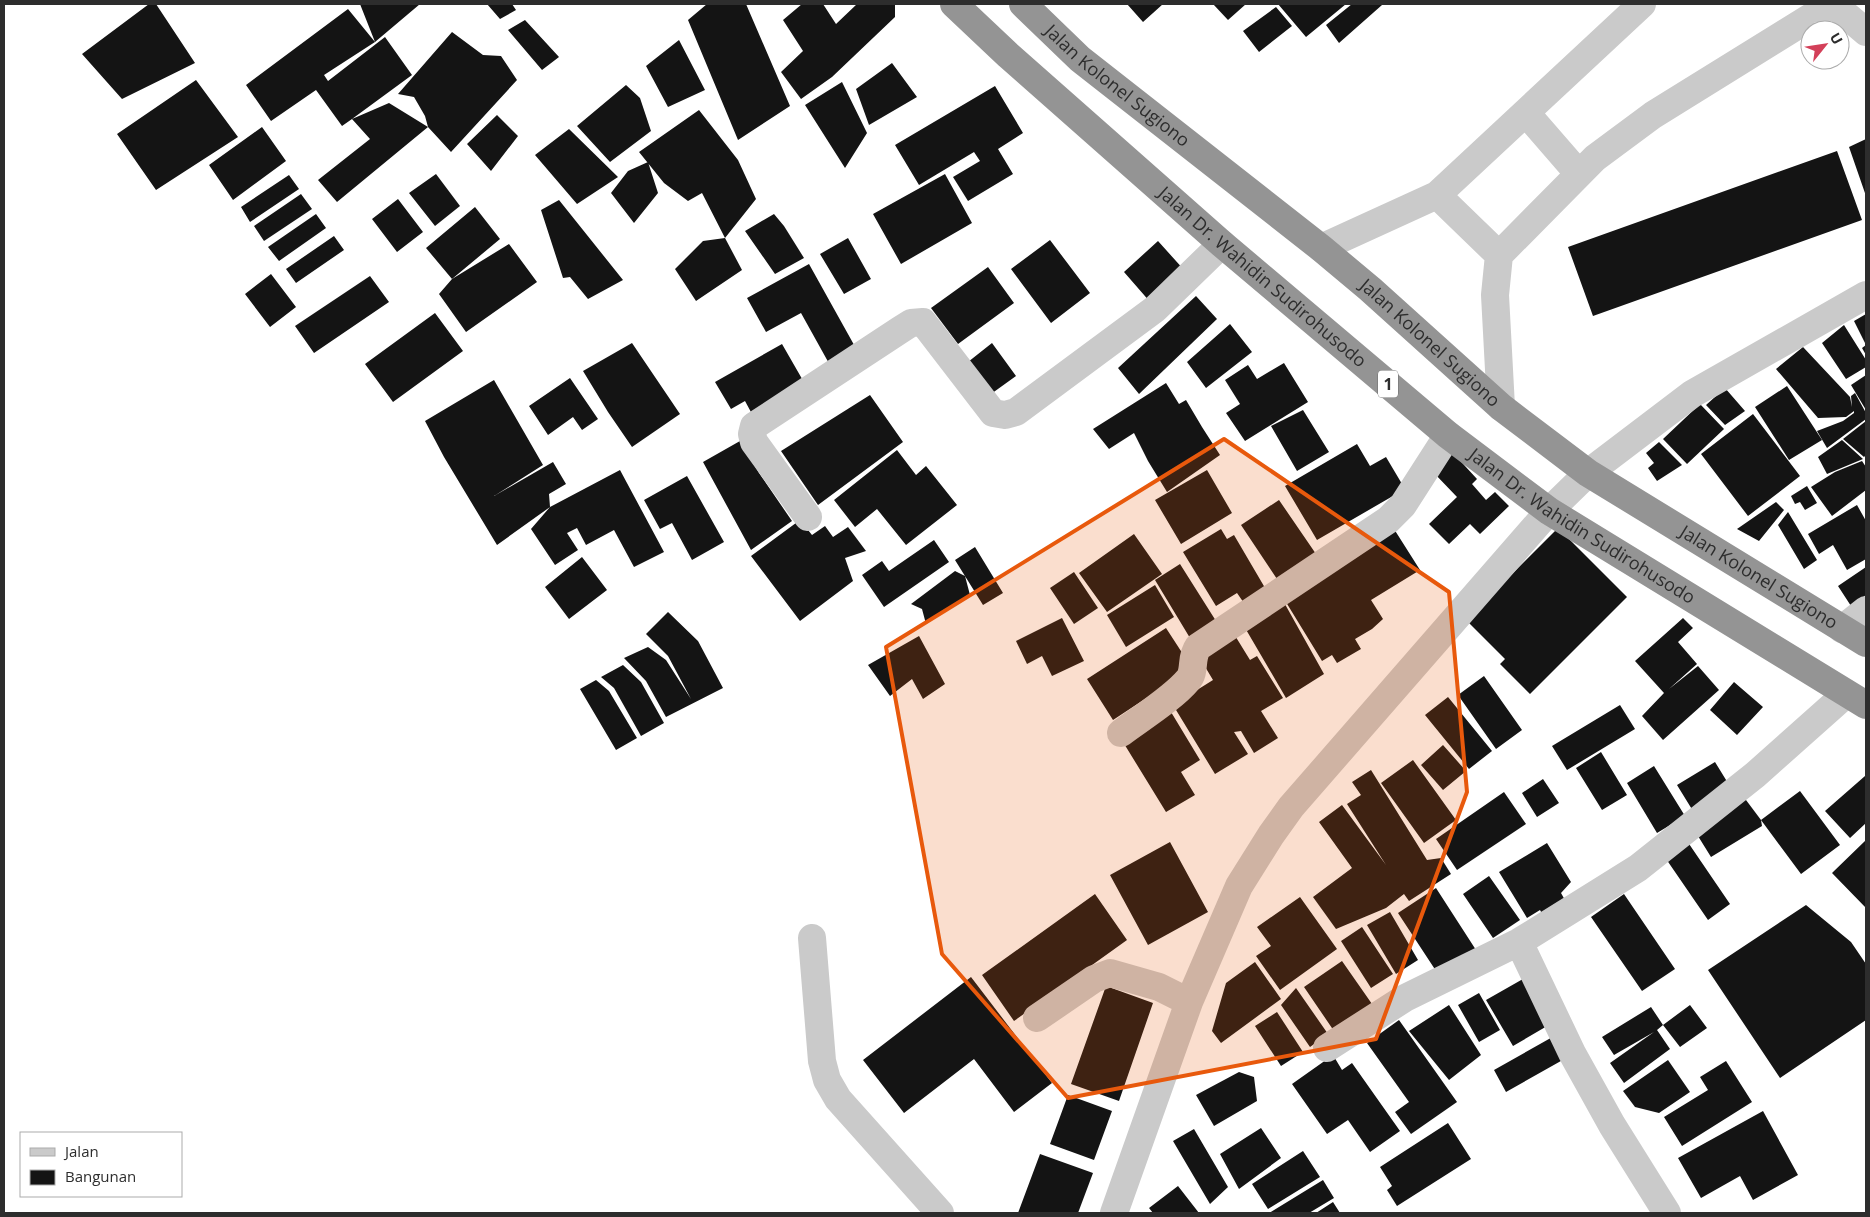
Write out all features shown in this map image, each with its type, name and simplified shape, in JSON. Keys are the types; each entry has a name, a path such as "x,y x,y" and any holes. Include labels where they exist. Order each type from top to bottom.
{"highway":[{"name":"Jalan Dr. Wahidin Sudirohusodo","path":"954,4 1008,55 1222,244 1448,435 1549,511 1856,699"},
{"name":"Jalan Kolonel Sugiono","path":"1023,4 1080,59 1321,248 1370,289 1501,407 1588,473 1866,643"}],"street":[{"path":"1321,248 1436,195 1642,4"},
{"path":"1501,407 1495,295 1499,255 1595,158 1653,116 1832,4 1866,32"},
{"path":"1526,113 1580,174"},
{"path":"1436,195 1499,255"},
{"path":"808,517 754,442 752,434 754,426 762,420 911,323 923,322 993,413 1005,415 1016,412 1155,308 1222,244"},
{"path":"1114,1213 1175,995 1239,886 1291,807 1549,511 1588,473 1692,394 1866,295"},
{"path":"1121,732 1172,695 1190,679 1194,654 1198,647 1388,520 1407,500 1448,435"},
{"path":"1842,629 1866,610"},
{"path":"1327,1048 1406,998 1518,942 1638,868 1755,775 1856,699"},
{"path":"812,938 822,1061 827,1080 838,1099 940,1213"},
{"path":"1518,942 1572,1052 1607,1117 1667,1213"},
{"path":"1037,1018 1094,979 1110,973 1175,995"}],"highlighted area":[{"path":"1224,439 1449,592 1467,792 1376,1039 1068,1098 942,954 886,647"}],"building":[{"path":"149,4 156,4 195,63 122,99 82,54"},
{"path":"360,4 420,4 375,42"},
{"path":"487,4 512,4 516,10 500,19"},
{"path":"707,4 746,4 790,106 738,140 688,20"},
{"path":"802,4 823,4 836,24 857,4 895,4 895,17 832,77 801,99 781,72 803,51 783,20"},
{"path":"1127,4 1163,4 1143,22"},
{"path":"1213,4 1246,4 1228,20"},
{"path":"1278,4 1346,4 1306,37"},
{"path":"1352,4 1382,5 1339,43 1326,25"},
{"path":"1276,7 1292,26 1259,52 1243,31"},
{"path":"348,9 375,42 324,75 328,81 385,37 412,75 342,126 316,90 271,121 246,85"},
{"path":"525,20 559,57 542,70 508,30"},
{"path":"452,32 483,55 501,56 517,80 451,152 428,127 425,116 414,97 398,94"},
{"path":"679,40 705,90 668,107 646,66"},
{"path":"892,63 917,97 869,125 856,89"},
{"path":"196,80 238,137 156,190 117,134"},
{"path":"842,82 867,133 845,168 805,105"},
{"path":"626,85 640,98 651,131 610,162 577,126"},
{"path":"995,86 1023,133 998,149 1013,174 968,201 953,177 980,161 974,152 919,185 895,145"},
{"path":"389,103 428,127 337,202 318,180 370,139 352,119"},
{"path":"699,110 738,160 756,199 725,238 702,193 688,201 664,183 639,152"},
{"path":"497,115 518,136 491,171 467,144"},
{"path":"262,127 286,161 233,200 209,165"},
{"path":"569,129 618,177 577,204 535,155"},
{"path":"1866,139 1866,196 1849,147"},
{"path":"1837,151 1862,220 1593,316 1568,247"},
{"path":"648,162 658,193 634,223 611,193 628,171"},
{"path":"436,174 460,206 435,226 409,193"},
{"path":"945,174 972,223 901,264 873,214"},
{"path":"289,175 299,189 250,222 241,207"},
{"path":"301,194 312,209 264,241 254,226"},
{"path":"398,199 423,232 397,252 372,219"},
{"path":"559,200 623,280 588,299 570,277 563,278 541,210"},
{"path":"475,207 500,239 452,279 426,248"},
{"path":"316,214 326,228 279,261 268,247"},
{"path":"774,214 784,226 804,258 775,274 745,231"},
{"path":"334,236 344,250 296,283 286,269"},
{"path":"725,238 742,270 696,301 675,269 703,241"},
{"path":"848,238 871,279 844,294 820,254"},
{"path":"1050,240 1090,293 1051,323 1011,269"},
{"path":"1158,241 1185,271 1151,303 1124,272"},
{"path":"509,244 537,282 466,332 439,294 452,279"},
{"path":"809,264 858,352 831,367 801,313 766,332 747,298"},
{"path":"988,267 1014,303 958,344 931,308"},
{"path":"271,274 296,307 270,327 245,294"},
{"path":"370,276 389,302 314,353 295,326"},
{"path":"1196,296 1217,319 1139,394 1118,368"},
{"path":"435,313 463,351 393,402 365,364"},
{"path":"1866,314 1866,345 1854,321"},
{"path":"1230,324 1252,352 1206,388 1187,362"},
{"path":"1844,325 1866,360 1866,367 1846,379 1822,343"},
{"path":"632,343 680,414 632,447 583,371"},
{"path":"992,343 1016,376 991,394 968,362"},
{"path":"782,344 805,384 752,414 745,401 731,409 715,382"},
{"path":"1866,345 1866,355 1862,348"},
{"path":"1803,347 1850,397 1852,407 1851,396 1855,393 1866,413 1866,419 1827,448 1817,431 1843,421 1854,411 1846,417 1818,418 1776,369"},
{"path":"1284,363 1308,402 1245,441 1226,413 1240,404 1225,380 1248,365 1257,379"},
{"path":"1866,375 1866,410 1851,385"},
{"path":"570,378 598,419 582,430 573,417 548,435 529,406"},
{"path":"494,380 543,465 494,496 553,462 566,484 549,494 550,507 497,545 444,457 425,421"},
{"path":"1166,383 1179,404 1186,400 1220,455 1167,492 1134,433 1109,449 1093,429"},
{"path":"1787,386 1822,440 1789,460 1755,407"},
{"path":"1725,388 1745,411 1725,425 1706,405"},
{"path":"870,395 903,442 818,505 781,451"},
{"path":"1700,404 1724,429 1687,464 1663,439"},
{"path":"1303,410 1329,452 1297,471 1271,426"},
{"path":"1753,414 1800,476 1748,516 1701,454"},
{"path":"1866,421 1866,455 1864,457 1843,439"},
{"path":"1842,440 1863,459 1827,474 1818,457"},
{"path":"740,441 759,473 792,521 751,550 703,462"},
{"path":"1659,442 1682,465 1657,481 1648,468 1654,463 1646,453"},
{"path":"1357,444 1370,466 1386,457 1405,489 1317,540 1285,486"},
{"path":"897,450 916,475 926,466 957,505 906,545 877,509 855,527 834,500"},
{"path":"1453,453 1477,479 1472,484 1486,500 1495,492 1509,506 1480,534 1470,524 1449,544 1429,524 1457,497 1433,472"},
{"path":"1862,461 1866,467 1866,490 1832,516 1811,487 1835,472"},
{"path":"620,470 664,552 634,567 614,530 586,545 577,528 567,533 578,550 555,565 531,529 550,507"},
{"path":"1207,470 1232,513 1181,544 1155,500"},
{"path":"687,476 724,542 692,560 672,523 660,529 644,500"},
{"path":"1807,486 1817,503 1805,510 1800,502 1795,504 1791,496"},
{"path":"1279,500 1316,554 1277,579 1241,525"},
{"path":"1776,502 1784,510 1759,541 1737,529"},
{"path":"1857,505 1866,521 1866,559 1847,570 1833,545 1819,554 1808,534"},
{"path":"1788,512 1817,560 1804,569 1778,525"},
{"path":"800,520 812,535 825,526 833,537 848,527 866,551 845,558 853,581 800,621 751,556"},
{"path":"1558,528 1627,597 1530,694 1500,664 1505,659 1466,620"},
{"path":"1221,529 1227,539 1234,535 1268,593 1246,606 1237,593 1216,606 1183,552"},
{"path":"1394,529 1420,570 1371,600 1383,619 1372,629 1355,639 1361,649 1337,663 1332,655 1322,661 1281,594"},
{"path":"1134,534 1162,574 1107,612 1079,573"},
{"path":"934,540 949,562 884,607 862,575 882,561 889,571"},
{"path":"975,547 1003,593 983,605 955,560"},
{"path":"582,557 607,590 569,619 545,587"},
{"path":"1180,564 1216,621 1190,638 1155,580"},
{"path":"1866,567 1866,595 1851,606 1838,586"},
{"path":"955,571 965,576 970,595 926,624 922,609 911,604"},
{"path":"1074,572 1098,608 1074,624 1050,588"},
{"path":"1155,585 1174,617 1126,647 1107,615"},
{"path":"1281,597 1324,674 1286,698 1241,621"},
{"path":"668,612 698,641 723,688 666,717 646,681 624,658 648,647 666,660 691,699 668,656 646,634"},
{"path":"1062,618 1084,661 1052,676 1042,656 1027,664 1016,641"},
{"path":"1683,618 1693,628 1678,642 1697,664 1669,689 1698,666 1719,690 1663,740 1642,716 1664,693 1635,661"},
{"path":"1166,628 1192,668 1113,720 1087,679"},
{"path":"1234,634 1250,660 1257,656 1283,698 1261,711 1278,738 1254,753 1241,731 1234,732 1248,754 1215,774 1173,705 1213,680 1198,655"},
{"path":"919,636 945,684 923,699 912,679 890,696 868,665"},
{"path":"623,665 641,682 664,723 641,736 614,688 601,677"},
{"path":"1484,676 1522,730 1496,749 1458,695"},
{"path":"596,680 609,691 637,738 616,750 580,689"},
{"path":"1734,682 1763,707 1737,735 1710,710"},
{"path":"1448,697 1492,751 1469,769 1425,715"},
{"path":"1620,705 1635,729 1567,770 1552,746"},
{"path":"1171,712 1200,760 1181,772 1195,795 1166,812 1123,742"},
{"path":"1443,745 1466,771 1443,790 1421,765"},
{"path":"1601,752 1627,795 1602,810 1576,768"},
{"path":"1413,760 1456,820 1424,843 1381,783"},
{"path":"1715,762 1731,788 1693,811 1677,785"},
{"path":"1654,766 1685,816 1657,833 1627,783"},
{"path":"1371,770 1427,860 1441,858 1451,874 1409,901 1404,894 1386,908 1336,929 1313,897 1352,868 1319,822 1342,805 1386,865 1347,804 1361,795 1352,782"},
{"path":"1865,776 1866,823 1850,838 1825,811"},
{"path":"1543,779 1559,803 1537,817 1522,793"},
{"path":"1800,791 1840,845 1801,874 1761,820"},
{"path":"1504,792 1526,824 1457,870 1436,839"},
{"path":"1743,796 1761,820 1762,826 1711,857 1693,828"},
{"path":"1685,838 1730,904 1708,920 1662,853"},
{"path":"1866,840 1866,908 1832,873"},
{"path":"1170,842 1208,912 1148,945 1110,875"},
{"path":"1547,843 1571,882 1561,893 1570,909 1547,923 1540,910 1527,918 1499,872"},
{"path":"1489,876 1520,920 1493,938 1463,894"},
{"path":"1436,888 1476,950 1438,974 1398,913"},
{"path":"1095,894 1127,940 1014,1021 982,975"},
{"path":"1624,894 1675,969 1642,991 1591,917"},
{"path":"1300,897 1337,949 1280,990 1256,956 1271,946 1257,927"},
{"path":"1806,905 1851,942 1866,964 1866,1020 1780,1078 1708,970"},
{"path":"1390,912 1418,960 1396,974 1367,925"},
{"path":"1362,927 1393,974 1371,988 1341,941"},
{"path":"1342,961 1372,1004 1334,1031 1304,987"},
{"path":"1255,962 1281,999 1221,1043 1212,1031 1226,983"},
{"path":"1528,976 1554,1022 1513,1046 1486,1000"},
{"path":"971,977 1052,1083 1014,1112 974,1059 904,1113 863,1060"},
{"path":"1106,986 1153,1003 1119,1101 1071,1084"},
{"path":"1296,988 1328,1034 1310,1047 1281,1005"},
{"path":"1479,993 1500,1030 1479,1042 1458,1005"},
{"path":"1449,1005 1481,1055 1449,1080 1409,1031"},
{"path":"1690,1005 1707,1028 1680,1047 1663,1025"},
{"path":"1651,1007 1663,1025 1657,1030 1670,1049 1624,1083 1610,1063 1654,1032 1614,1055 1602,1037"},
{"path":"1277,1012 1303,1052 1281,1066 1255,1026"},
{"path":"1399,1020 1457,1102 1411,1134 1395,1112 1409,1102 1367,1043"},
{"path":"1556,1035 1568,1057 1506,1092 1494,1070"},
{"path":"1333,1055 1342,1070 1352,1063 1400,1131 1370,1152 1348,1120 1327,1134 1292,1084"},
{"path":"1668,1060 1690,1092 1659,1113 1635,1107 1623,1091"},
{"path":"1726,1061 1752,1102 1682,1146 1664,1117 1708,1090 1700,1077"},
{"path":"1239,1072 1254,1077 1257,1101 1214,1126 1196,1095"},
{"path":"1068,1095 1112,1111 1094,1160 1050,1144"},
{"path":"1763,1111 1798,1175 1753,1200 1740,1176 1701,1198 1678,1158"},
{"path":"1448,1123 1471,1159 1397,1206 1387,1190 1392,1186 1380,1167"},
{"path":"1261,1128 1281,1158 1239,1189 1220,1154"},
{"path":"1194,1129 1228,1187 1210,1204 1173,1141"},
{"path":"1303,1151 1320,1177 1268,1209 1252,1184"},
{"path":"1040,1154 1093,1173 1078,1213 1018,1213"},
{"path":"1323,1180 1334,1198 1309,1213 1269,1213"},
{"path":"1178,1186 1199,1213 1153,1213 1149,1208"},
{"path":"1333,1202 1340,1213 1316,1213"}]}
